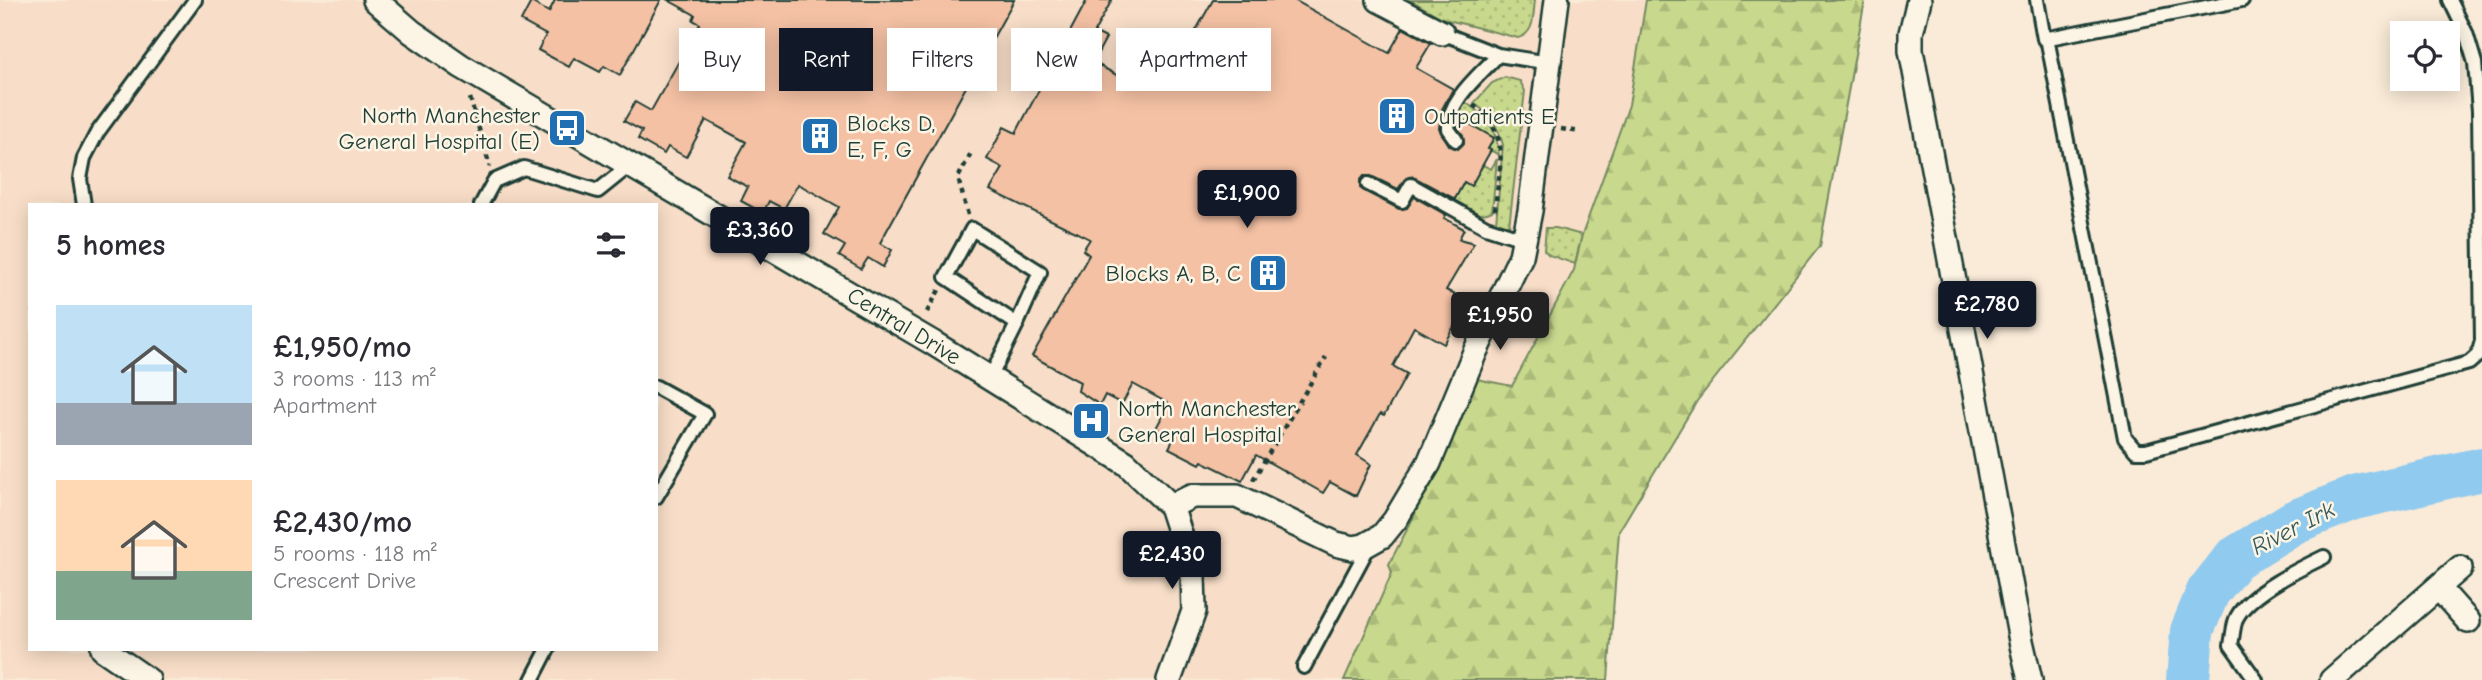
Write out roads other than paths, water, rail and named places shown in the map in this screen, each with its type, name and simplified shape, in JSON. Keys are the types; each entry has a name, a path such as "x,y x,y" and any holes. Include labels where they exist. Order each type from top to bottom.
{"street":[{"name":"Central Drive","path":"375,0 412,32 461,66 990,378 1126,463 1171,506"},
{"path":"1379,0 1442,33"},
{"path":"1169,680 1194,611 1193,575 1171,506 1192,496 1237,496 1336,544 1353,548 1382,536 1395,520 1429,463 1475,352 1511,280 1526,240 1557,0"},
{"path":"1919,0 1911,33 1911,50 2018,628 2030,680"},
{"path":"2332,680 2460,568"},
{"path":"2438,587 2468,621"},
{"path":"106,651 146,680"}],"lane":[{"path":"83,203 80,180 84,158 97,133 195,0"},
{"path":"2038,0 2125,438 2136,451 2146,451 2469,363 2478,355 2482,341 2479,111 2474,63 2466,33 2450,0"},
{"path":"2047,38 2242,0"},
{"path":"1442,33 1498,55 1550,63"},
{"path":"1457,140 1451,136 1448,129 1452,109 1498,55"},
{"path":"482,203 494,181 524,168 598,191 629,166"},
{"path":"1368,184 1402,201 1411,185 1494,230 1526,240"},
{"path":"990,378 1017,324 1040,272 972,229 946,277 1017,324"},
{"path":"658,388 705,414 658,494"},
{"path":"1304,667 1371,542"},
{"path":"2256,680 2231,645 2235,621 2243,607 2292,572 2324,558"},
{"path":"532,680 547,651"}],"waterway":[{"name":"River Irk","path":"2188,680 2192,631 2208,592 2234,559 2294,522 2354,498 2482,469"}],"place":[{"name":"Outpatients E","path":"1397,116"},
{"name":"North Manchester General Hospital (E)","path":"567,128"},
{"name":"Blocks D, E, F, G","path":"820,136"},
{"name":"Blocks A, B, C","path":"1268,273"},
{"name":"North Manchester General Hospital","path":"1091,421"}]}
